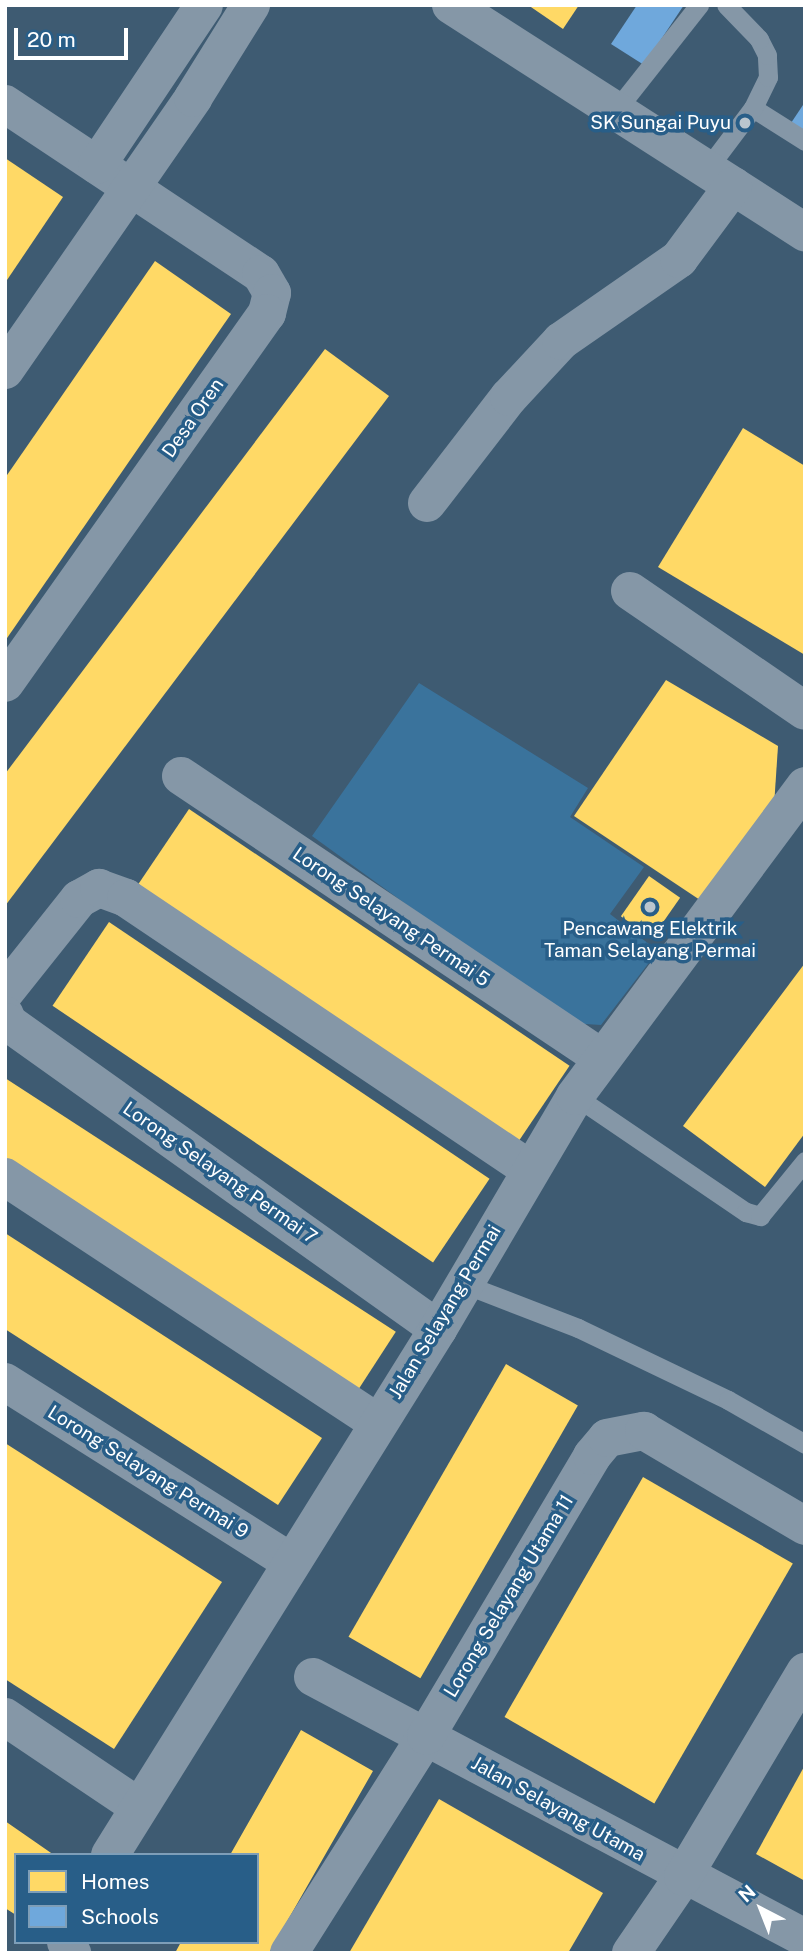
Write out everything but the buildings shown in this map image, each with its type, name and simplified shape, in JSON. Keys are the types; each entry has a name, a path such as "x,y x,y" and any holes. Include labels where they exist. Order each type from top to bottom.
{"street":[{"path":"97,165 204,5"},
{"path":"5,370 131,190 251,5"},
{"path":"451,5 805,232"},
{"name":"Desa Oren","path":"5,104 261,274 272,293 267,313 5,683"},
{"path":"427,503 509,397 561,341 679,259 720,178"},
{"path":"630,592 805,711"},
{"name":"Lorong Selayang Permai 5","path":"181,776 602,1058"},
{"name":"Jalan Selayang Permai","path":"111,1853 377,1422 439,1329 529,1169 575,1096 805,786"},
{"path":"6,997 79,899 99,888 126,898 529,1169"},
{"name":"Lorong Selayang Permai 7","path":"6,997 8,1022 439,1329"},
{"path":"5,1177 377,1422"},
{"name":"Lorong Selayang Permai 9","path":"5,1382 291,1562"},
{"name":"Lorong Selayang Utama 11","path":"289,1953 426,1736 592,1456 607,1438 644,1432 805,1526"},
{"path":"631,1953 683,1877 805,1672"},
{"name":"Jalan Selayang Utama","path":"313,1676 683,1877 805,1938"},
{"path":"5,1717 139,1807"}],"lane":[{"path":"616,110 699,5"},
{"path":"720,178 768,78 766,55 758,39 726,5"},
{"path":"753,108 805,141"},
{"path":"575,1096 746,1212 760,1216 805,1161"},
{"path":"464,1284 578,1328 728,1400 805,1444"}],"shaded area":[{"path":"419,683 588,788 570,817 644,867 610,914 658,951 601,1025 570,1023 312,836"}],"place":[{"name":"SK Sungai Puyu","path":"745,123"},
{"name":"Pencawang Elektrik Taman Selayang Permai","path":"650,907"}]}
